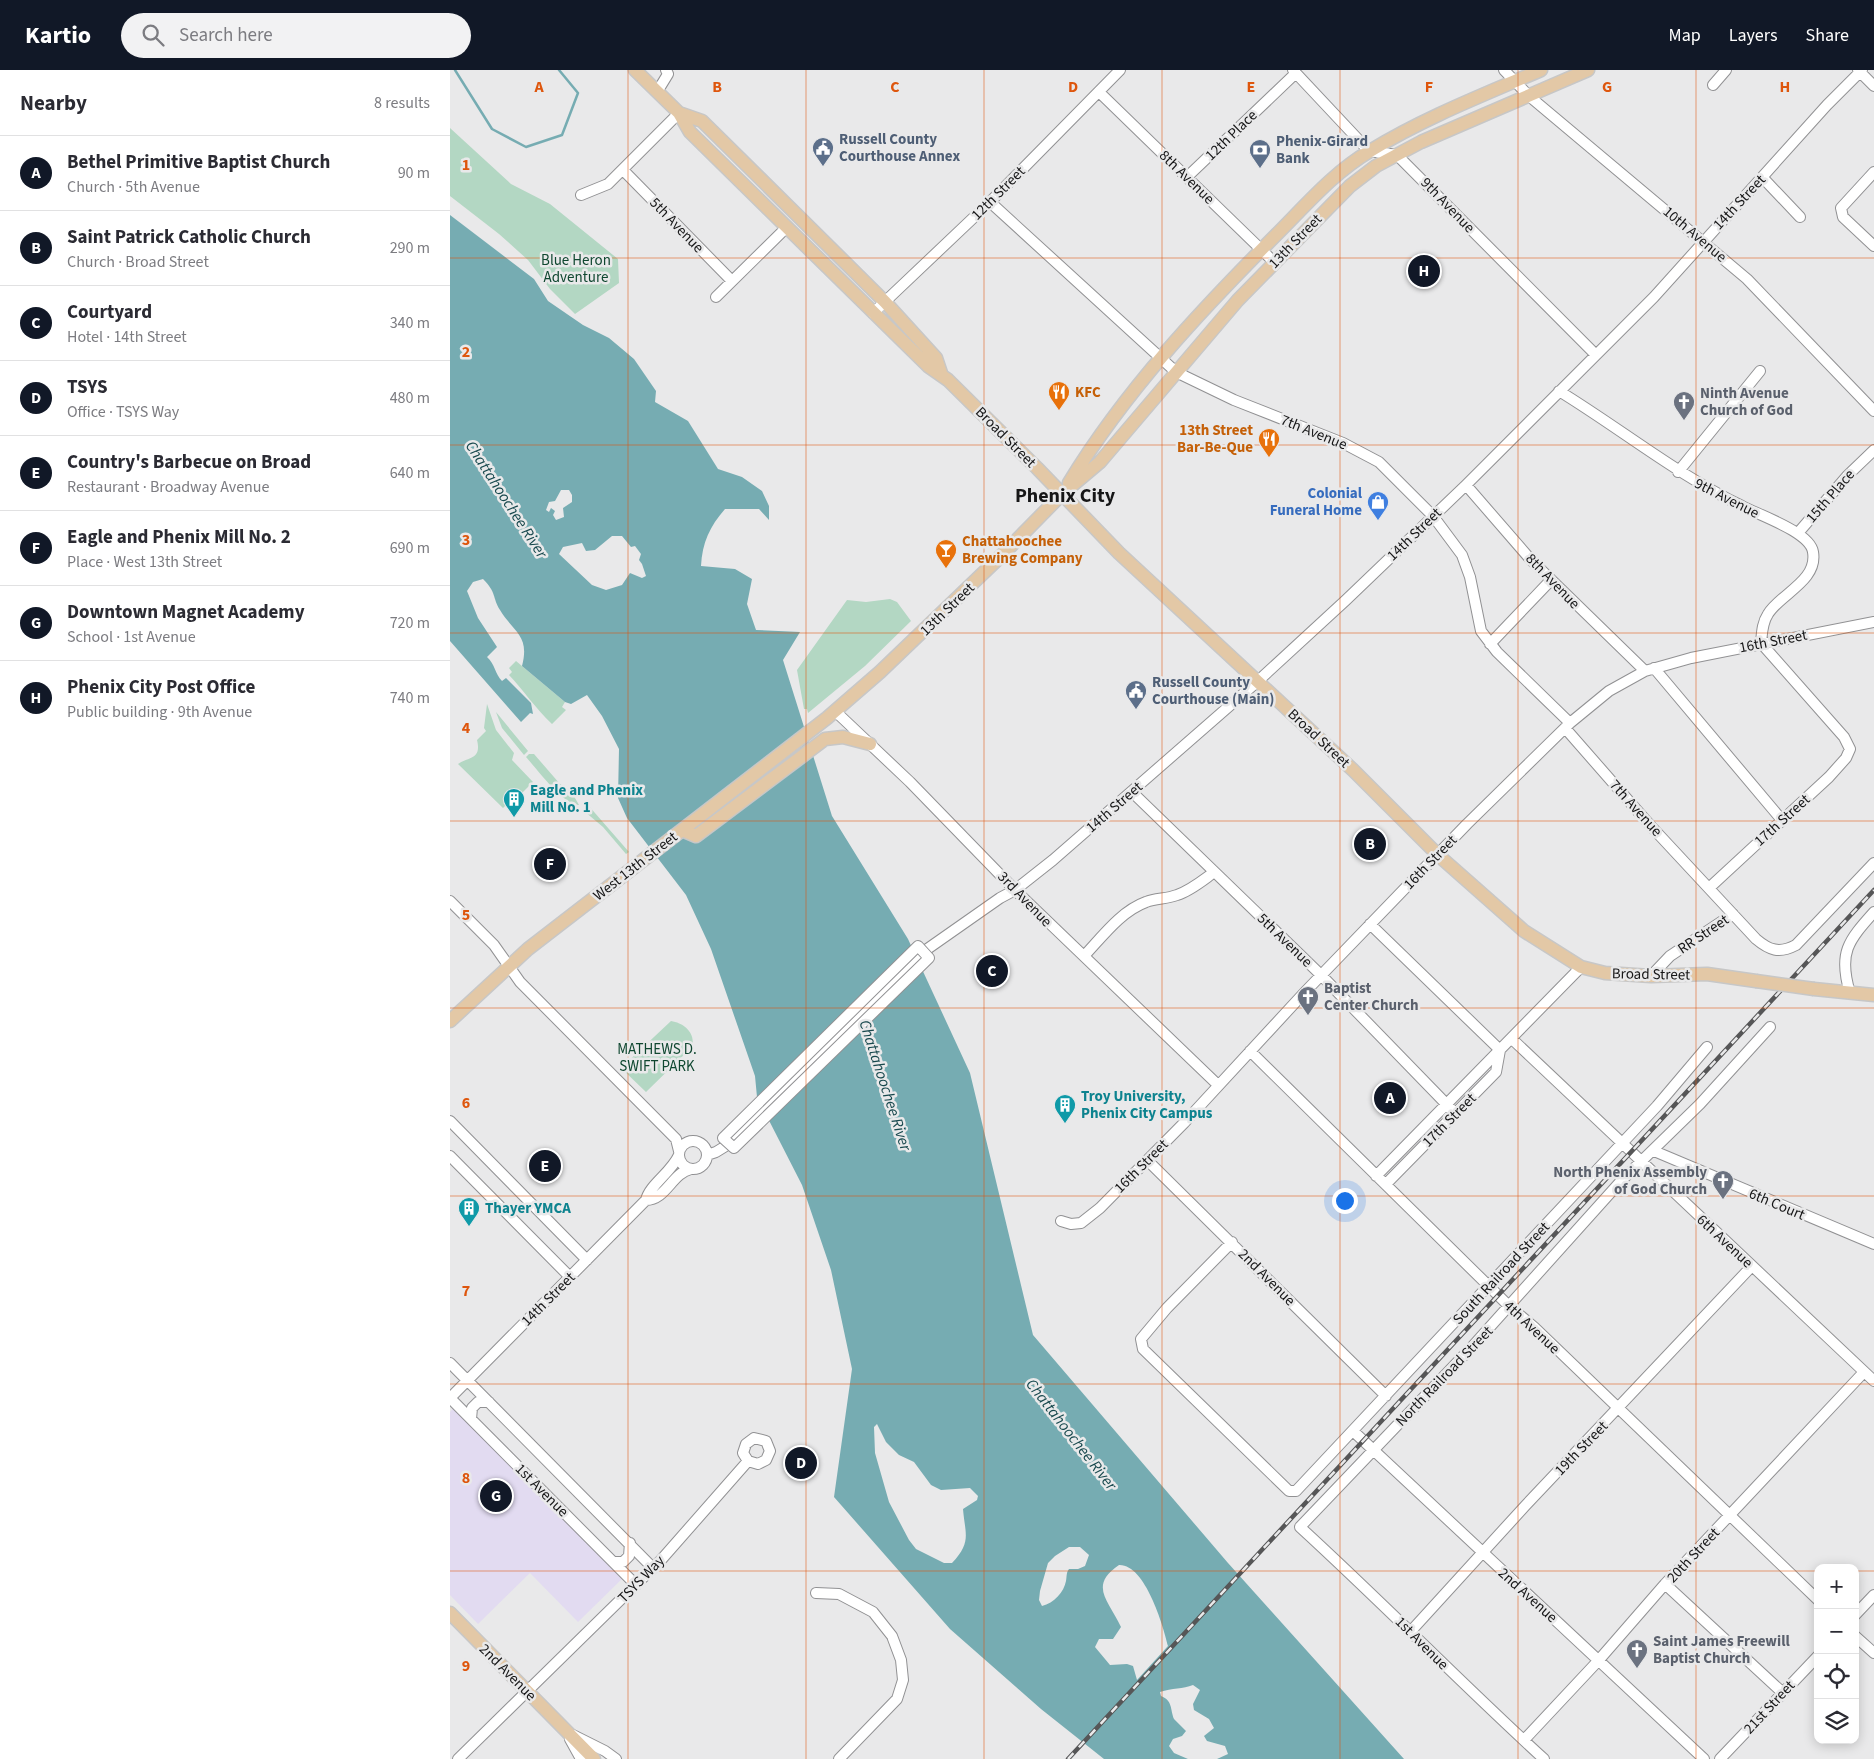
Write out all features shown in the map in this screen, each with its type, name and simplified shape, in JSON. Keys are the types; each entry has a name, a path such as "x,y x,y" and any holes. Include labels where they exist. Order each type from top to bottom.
{"main road":[{"name":"Broad Street","path":"635,70 679,113 690,132 928,366 941,373 1119,553 1371,787 1438,855 1524,931 1581,968 1605,973 1651,976 1707,974 1814,989 1874,995"},
{"name":"13th Street","path":"1062,494 1093,444 1162,359 1261,250 1331,180 1369,151 1439,114 1541,70"},
{"name":"13th Street","path":"831,715 938,618 1062,494 1100,462 1205,336 1274,262 1350,186 1376,166 1448,130 1588,70"},
{"name":"Broad Street","path":"679,113 702,121 885,302 936,358 941,373"},
{"name":"West 13th Street","path":"450,1021 528,949 831,715"},
{"path":"682,830 696,836 825,739 843,737 870,744"},
{"name":"2nd Avenue","path":"450,1613 594,1759"}],"street":[{"path":"657,92 668,74 666,70"},
{"name":"12th Street","path":"873,313 990,202 1120,70"},
{"name":"10th Avenue","path":"1504,70 1529,96 1704,240 1747,278 1874,411"},
{"path":"1713,85 1726,70"},
{"path":"1295,71 1369,151 1397,155"},
{"name":"12th Place","path":"1187,177 1295,71"},
{"path":"1860,71 1874,86"},
{"name":"14th Street","path":"729,1144 923,952 1000,898 1015,890 1053,860 1258,681 1466,485 1654,296 1860,71"},
{"name":"8th Avenue","path":"1099,92 1274,262"},
{"path":"581,195 608,184 624,171 679,113"},
{"name":"9th Avenue","path":"1397,155 1596,355"},
{"name":"5th Avenue","path":"624,171 731,280"},
{"path":"1874,172 1841,208 1843,217 1874,246"},
{"path":"1762,178 1800,218"},
{"name":"7th Avenue","path":"990,202 1176,372 1234,400 1361,452 1379,462 1433,516 1466,564 1478,622 1481,631 1490,644 1568,726 1649,824 1709,888"},
{"path":"716,296 787,227"},
{"path":"1678,472 1760,371"},
{"name":"9th Avenue","path":"1560,391 1597,414 1678,472 1727,499 1798,533"},
{"name":"15th Place","path":"1760,643 1767,615 1773,606 1800,583 1812,563 1813,552 1809,542 1798,533 1848,474 1874,450"},
{"name":"8th Avenue","path":"1466,485 1551,580 1650,670 1781,819"},
{"path":"1490,644 1551,580"},
{"name":"16th Street","path":"1061,1221 1071,1224 1081,1223 1100,1208 1370,924 1568,726 1609,691 1650,670 1760,643 1874,622"},
{"name":"17th Street","path":"1709,888 1781,819 1829,777 1846,758 1850,749 1844,737 1760,643"},
{"name":"3rd Avenue","path":"831,715 870,744 984,856 1015,890 1218,1085"},
{"name":"5th Avenue","path":"1132,792 1213,873 1322,976 1456,1114"},
{"path":"1709,888 1756,939 1773,950 1785,951 1796,945 1874,863"},
{"path":"1084,956 1128,913 1146,902 1177,895 1213,873"},
{"path":"450,900 494,945 520,982 676,1139 682,1164 691,1169"},
{"path":"1850,992 1844,965 1845,954 1854,937 1874,912"},
{"name":"RR Street","path":"1651,976 1670,956 1734,914"},
{"path":"1370,924 1500,1050"},
{"path":"918,946 929,958 734,1148 729,1144 723,1138 918,946"},
{"name":"17th Street","path":"1376,1176 1581,968"},
{"name":"North Railroad Street","path":"1300,1527 1510,1306 1621,1181 1654,1151 1770,1027"},
{"name":"6th Avenue","path":"1512,1039 1641,1163 1874,1381"},
{"name":"South Railroad Street","path":"1232,1242 1167,1308 1146,1333 1141,1339 1143,1348 1289,1491 1296,1491 1622,1143 1708,1048"},
{"name":"17th Street","path":"1386,1184 1496,1072 1500,1050"},
{"name":"4th Avenue","path":"1250,1051 1489,1286 1814,1596"},
{"path":"450,1121 587,1260"},
{"path":"676,1139 699,1142 705,1146 707,1154 716,1152 729,1144"},
{"name":"14th Street","path":"450,1398 646,1200 650,1190 672,1169 679,1153 689,1141"},
{"name":"6th Court","path":"1654,1151 1874,1244"},
{"name":"14th Street","path":"646,1200 658,1197 683,1172 696,1169 704,1164 707,1154"},
{"path":"450,1156 570,1277"},
{"name":"2nd Avenue","path":"1147,1160 1386,1396"},
{"name":"19th Street","path":"1411,1631 1752,1266"},
{"name":"1st Avenue","path":"450,1363 654,1568"},
{"name":"20th Street","path":"1524,1740 1598,1661 1665,1584 1864,1372"},
{"name":"1st Avenue","path":"450,1398 636,1585"},
{"path":"471,1419 472,1408 478,1402 489,1402"},
{"name":"2nd Avenue","path":"1353,1431 1704,1759"},
{"name":"TSYS Way","path":"458,1759 654,1568 748,1461"},
{"name":"1st Avenue","path":"1300,1527 1411,1631 1485,1705 1544,1759"},
{"path":"613,1562 623,1562 630,1556 630,1544"},
{"path":"1665,1584 1783,1693"},
{"path":"816,1593 839,1594 873,1612 892,1636 901,1660 903,1680 897,1700 839,1759"},
{"path":"1859,1611 1874,1595"},
{"path":"1859,1640 1874,1653"},
{"name":"21st Street","path":"1720,1759 1814,1660"},
{"name":"2nd Avenue","path":"566,1731 581,1759"},
{"name":"2nd Avenue","path":"566,1731 605,1751 616,1759"}],"shaded area":[{"path":"455,1406 623,1578 578,1622 530,1573 478,1624 450,1595 450,1412"}],"green space":[{"name":"Blue Heron Adventure","path":"450,128 511,184 550,204 618,259 619,283 575,314 550,289 528,260 499,234 450,196"},
{"path":"890,599 897,602 911,621 865,666 808,713 807,709 804,709 797,670 847,600 866,602"},
{"path":"516,661 565,702 562,707 566,710 552,724 509,675 512,672 509,668"},
{"path":"487,704 496,730 514,753 512,760 533,782 508,807 506,805 503,808 458,764 473,757 478,751 477,740 486,731 484,728"},
{"path":"496,712 528,751 524,755 502,728"},
{"path":"529,754 534,754 560,784 571,791 579,805 566,799 551,786 526,757"},
{"path":"588,805 629,852 626,854 603,827 584,811"},
{"name":"MATHEWS D. SWIFT PARK","path":"671,1021 684,1026 691,1033 692,1047 646,1092 621,1068"}],"water":[{"name":"Chattahoochee River","path":"450,215 534,279 548,301 583,325 609,338 634,359 656,391 655,402 688,421 718,469 742,477 762,491 769,506 769,520 759,509 725,509 708,535 703,550 701,566 735,569 752,579 747,604 756,630 800,632 783,660 832,816 908,939 970,1073 1033,1335 1228,1563 1404,1759 1217,1759 1228,1754 1225,1746 1207,1741 1204,1736 1214,1728 1209,1719 1194,1710 1193,1704 1200,1690 1193,1685 1160,1692 1161,1696 1168,1700 1174,1719 1186,1731 1182,1736 1173,1739 1169,1746 1174,1753 1188,1759 1104,1759 1041,1709 950,1629 834,1497 852,1369 831,1270 802,1185 757,1097 755,1076 711,949 686,895 627,818 618,798 619,749 602,716 587,695 571,704 565,702 522,666 524,647 522,641 505,618 483,579 473,582 467,591 478,618 497,647 487,657 502,681 506,678 531,703 533,714 530,713 521,722 450,641","holes":["561,490 569,490 572,495 572,502 563,508 564,517 556,520 553,515 555,511 551,508 549,512 546,510 549,502 555,501","612,536 622,536 631,547 635,546 641,554 639,560 646,576 642,578 630,573 622,585 606,590 592,585 559,554 563,547 582,543 586,551 595,550","877,1424 886,1442 899,1455 914,1462 931,1485 941,1490 970,1488 978,1496 977,1500 963,1509 966,1532 965,1543 952,1563 944,1563 916,1549 909,1540 889,1502 875,1453 874,1427","1069,1547 1080,1547 1089,1555 1085,1566 1078,1569 1069,1569 1061,1593 1054,1600 1042,1606 1039,1600 1040,1591 1048,1563","1119,1565 1128,1567 1137,1574 1145,1585 1162,1624 1168,1646 1137,1680 1133,1666 1127,1664 1110,1665 1095,1647 1099,1639 1113,1639 1121,1627 1104,1594 1105,1580"]}],"waterway":[{"path":"455,70 492,129 526,147 562,135 578,93 559,70"}],"railway":[{"path":"1068,1759 1874,890"}],"place":[{"name":"Russell County Courthouse Annex","path":"823,167"},
{"name":"Phenix-Girard Bank","path":"1260,169"},
{"name":"Phenix City Post Office","path":"1424,271"},
{"name":"KFC","path":"1059,411"},
{"name":"Ninth Avenue Church of God","path":"1684,421"},
{"name":"13th Street Bar-Be-Que","path":"1269,458"},
{"name":"Colonial Funeral Home","path":"1378,521"},
{"name":"Chattahoochee Brewing Company","path":"946,569"},
{"name":"Russell County Courthouse (Main)","path":"1136,710"},
{"name":"Eagle and Phenix Mill No. 1","path":"514,818"},
{"name":"Saint Patrick Catholic Church","path":"1370,844"},
{"name":"Eagle and Phenix Mill No. 2","path":"550,864"},
{"name":"Courtyard","path":"992,971"},
{"name":"Baptist Center Church","path":"1308,1016"},
{"name":"Bethel Primitive Baptist Church","path":"1390,1098"},
{"name":"Troy University, Phenix City Campus","path":"1065,1124"},
{"name":"Country's Barbecue on Broad","path":"545,1166"},
{"name":"North Phenix Assembly of God Church","path":"1723,1200"},
{"name":"Thayer YMCA","path":"469,1227"},
{"name":"TSYS","path":"801,1463"},
{"name":"Downtown Magnet Academy","path":"496,1496"},
{"name":"Saint James Freewill Baptist Church","path":"1637,1669"}],"district":[{"name":"Phenix City","path":"1065,495"}]}
